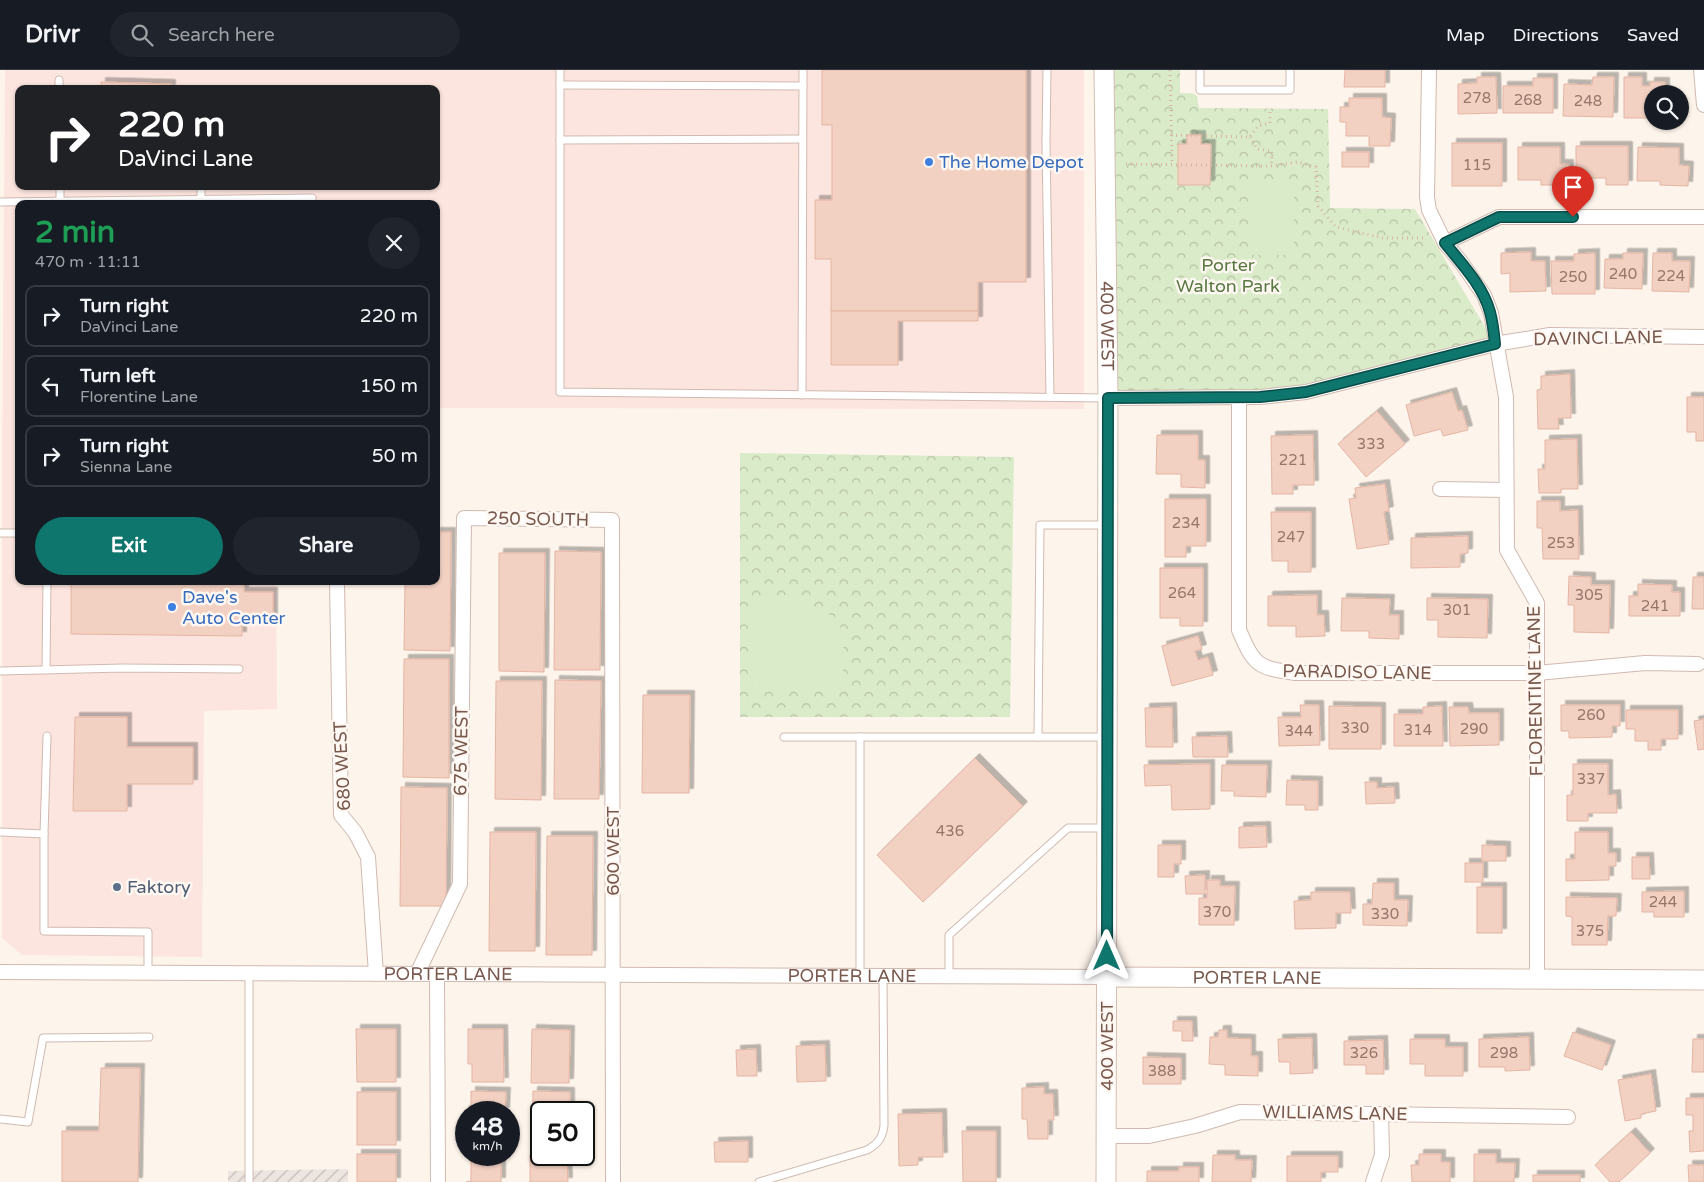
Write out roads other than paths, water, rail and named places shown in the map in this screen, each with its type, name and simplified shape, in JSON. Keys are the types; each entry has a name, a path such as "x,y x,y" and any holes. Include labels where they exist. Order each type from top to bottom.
{"main road":[{"name":"400 WEST","path":"1104,70 1108,398 1106,1182"},
{"name":"PORTER LANE","path":"1106,977 1704,980"}],"street":[{"name":"FLORENTINE LANE","path":"1429,70 1426,197 1429,210 1445,243 1484,295 1491,313 1495,344 1506,397 1507,550 1537,603 1537,979"},
{"path":"1700,70 1704,105"},
{"path":"1445,243 1499,217 1704,217"},
{"name":"DAVINCI LANE","path":"1108,398 1239,398 1280,396 1320,389 1495,344 1550,335 1704,337"},
{"name":"PARADISO LANE","path":"1239,398 1239,630 1250,655 1268,670 1295,673 1537,673 1645,663 1698,664"},
{"path":"1440,489 1506,490"},
{"name":"250 SOUTH","path":"464,518 612,520"},
{"name":"675 WEST","path":"417,974 460,884 464,518"},
{"name":"600 WEST","path":"612,520 612,1182"},
{"name":"680 WEST","path":"337,585 341,814 355,832 368,857 376,974"},
{"name":"PORTER LANE","path":"0,972 1106,977"},
{"path":"437,974 438,1182"},
{"name":"WILLIAMS LANE","path":"1106,1136 1149,1136 1195,1126 1240,1112 1568,1117"},
{"path":"1374,1182 1382,1155 1381,1114"}],"lane":[{"path":"560,70 560,392 1108,398"},
{"path":"802,395 803,70"},
{"path":"1047,70 1046,142 1050,398"},
{"path":"1200,70 1200,90 1290,90 1290,70"},
{"path":"59,80 59,85"},
{"path":"560,85 803,86"},
{"path":"560,140 802,139"},
{"path":"201,190 201,200 312,198 312,200"},
{"path":"0,202 15,202"},
{"path":"1038,737 1040,525 1108,525"},
{"path":"0,533 15,533"},
{"path":"46,670 47,585"},
{"path":"0,671 239,669"},
{"path":"47,736 44,931 148,932 148,973"},
{"path":"784,737 1107,737"},
{"path":"860,737 860,976"},
{"path":"949,976 949,935 1068,828 1107,828"},
{"path":"0,832 44,834"},
{"path":"249,973 249,1182"},
{"path":"759,1182 867,1150 874,1146 883,1135 883,976"},
{"path":"0,1119 28,1122 43,1038 148,1037"}],"place":[{"name":"The Home Depot","path":"929,162"},
{"name":"Dave's Auto Center","path":"172,607"},
{"name":"Faktory","path":"117,887"}],"park label":[{"name":"Porter Walton Park","path":"1228,275"}]}
